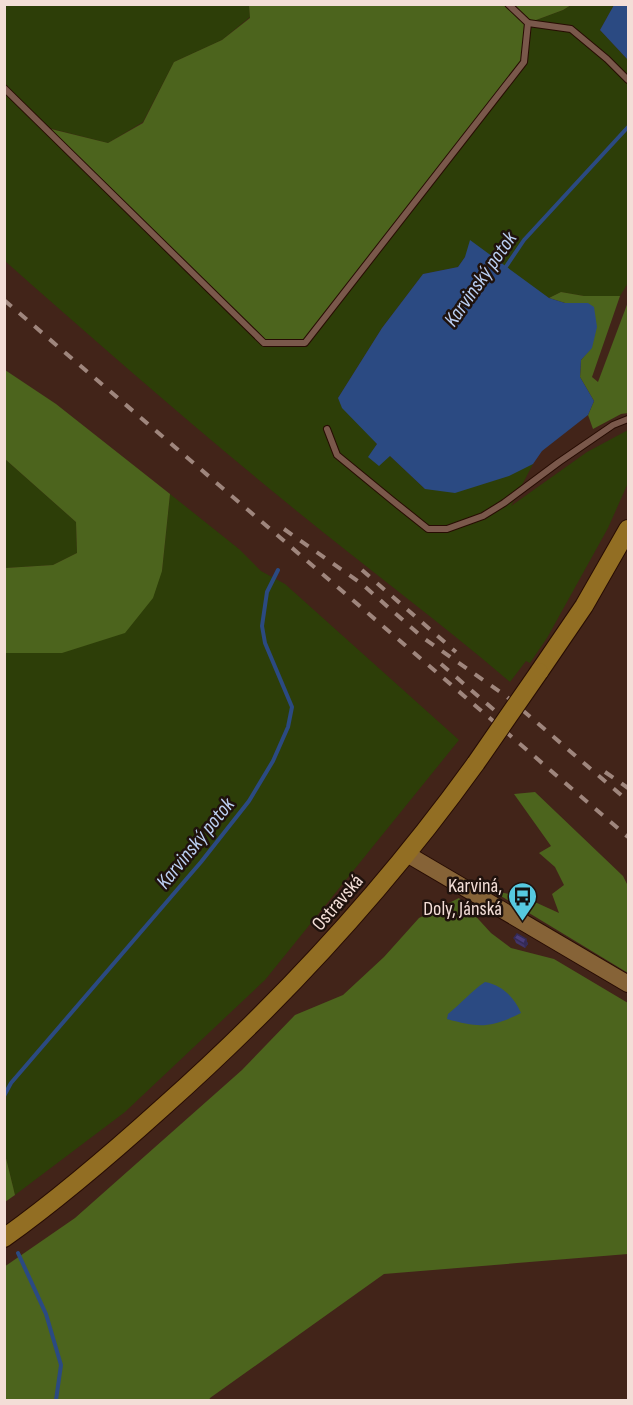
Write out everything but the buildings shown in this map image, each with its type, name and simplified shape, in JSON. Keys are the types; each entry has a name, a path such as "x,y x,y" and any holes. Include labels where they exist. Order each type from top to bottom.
{"main road":[{"name":"Ostravská","path":"4,1238 81,1179 247,1031 308,968 407,854 476,764 584,606 628,529"}],"street":[{"path":"407,854 628,984"}],"lane":[{"path":"508,4 528,23 571,29 628,80"},
{"path":"4,88 264,343 305,343 524,62 528,23"},
{"path":"327,429 337,455 428,529 447,529 483,516 613,425 628,419"}],"green space":[{"path":"5,5 249,5 250,17 222,40 174,62 143,122 108,143 45,127 264,343 528,23 571,5 614,5 600,30 628,60 628,283 620,296 584,296 561,292 549,298 535,289 465,257 458,267 423,274 382,328 338,398 377,444 369,457 390,456 425,489 486,483 533,464 511,506 587,452 628,430 628,483 608,528 547,638 530,663 526,661 510,682 224,451 5,261"},
{"path":"249,5 571,5 528,23 524,62 305,343 264,343 43,127 108,143 143,123 174,62 222,40 250,18"},
{"path":"561,292 584,296 620,296 592,377 598,382 628,302 628,413 621,414 593,429 588,415 594,401 580,377 581,360 592,347 565,303 549,298"},
{"path":"5,370 56,404 170,494 162,571 153,598 125,633 62,653 5,653 5,568 53,565 77,553 76,522 5,459"},
{"path":"5,459 76,522 77,553 53,565 5,568"},
{"path":"170,494 239,549 261,571 285,584 459,740 265,980 125,1112 15,1195 4,1150 4,653 62,653 162,571"},
{"path":"535,792 623,876 628,886 628,973 491,890 526,898 559,913 552,894 564,885 555,867 539,853 551,846 514,794"},
{"path":"459,898 491,933 511,948 554,959 628,1003 628,1254 384,1274 209,1400 5,1400 4,1267 75,1218 242,1070 295,1015 343,995 384,957 419,918"},
{"path":"4,1150 15,1195 5,1202 4,1202"}],"water":[{"path":"614,5 628,5 628,60 600,30"},
{"path":"470,240 549,298 565,303 588,303 594,307 597,327 592,348 581,360 580,377 594,401 588,415 542,451 533,464 509,476 455,493 425,489 390,456 379,466 368,457 377,444 342,408 338,398 382,328 423,274 458,267 465,257"},
{"path":"485,982 507,993 521,1013 501,1022 485,1025 447,1019 448,1014"}],"waterway":[{"name":"Karvinský potok","path":"505,268 524,240 628,127"},
{"name":"Karvinský potok","path":"4,1096 11,1083 201,862 249,801 273,761 288,727 292,707 265,643 262,626 267,592 278,570"},
{"name":"Karvinský potok","path":"18,1253 46,1314 61,1365 56,1400"}],"railway":[{"path":"4,300 628,837"},
{"path":"284,529 362,584 422,637 506,696 628,801"},
{"path":"362,570 456,652"},
{"path":"441,664 516,729"},
{"path":"605,772 628,788"}],"place":[{"name":"Karviná, Doly, Jánská","path":"523,922"}]}
